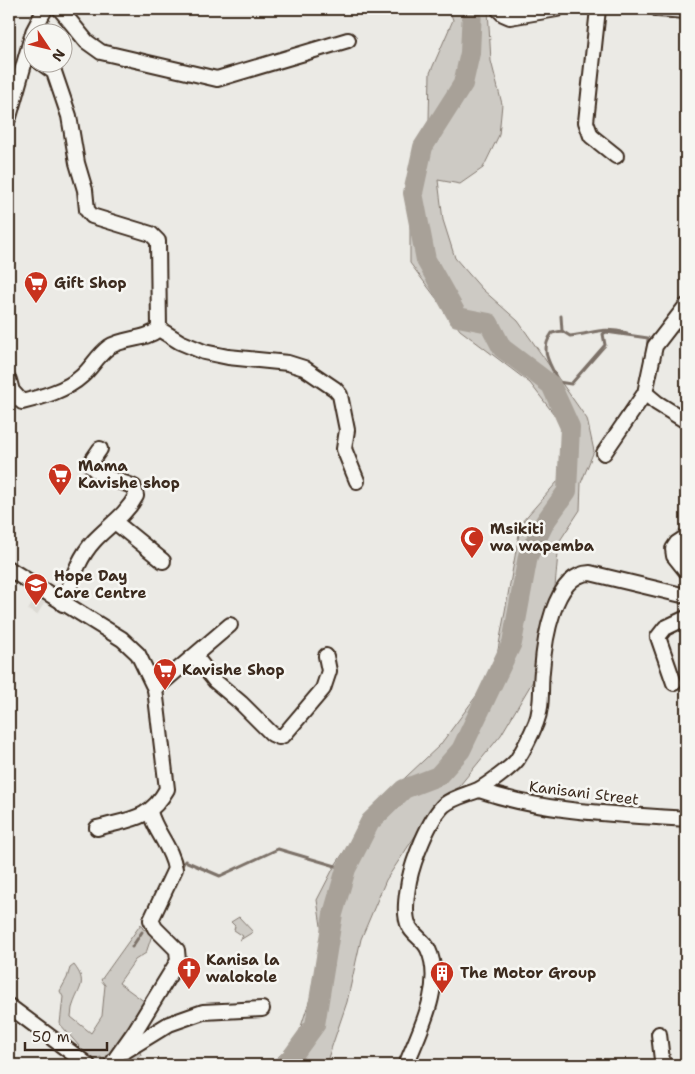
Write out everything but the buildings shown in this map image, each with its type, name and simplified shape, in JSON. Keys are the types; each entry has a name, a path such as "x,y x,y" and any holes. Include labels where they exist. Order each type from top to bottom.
{"street":[{"path":"39,22 45,9"},
{"path":"60,9 87,42 101,52 217,79 348,40"},
{"path":"498,9 503,14 510,16 557,9"},
{"path":"598,9 586,122 591,136 616,156"},
{"path":"658,9 686,11"},
{"path":"9,116 25,72"},
{"path":"54,72 70,116 77,163 85,190 87,210 92,216 151,234 158,241 159,329"},
{"path":"604,453 644,393 656,346 686,306"},
{"path":"9,380 12,392 22,402 40,397 61,389 81,377 108,348 116,343 140,339 159,329"},
{"path":"159,329 180,342 204,352 228,357 288,363 304,368 335,389 340,395 347,430 344,450 357,481"},
{"path":"644,393 686,421"},
{"path":"63,604 75,572 92,542 115,522 132,504 136,496 134,487 126,483 116,483 92,467 91,462 100,449"},
{"path":"115,522 163,561"},
{"path":"686,537 677,543 673,549 674,556 686,571"},
{"path":"9,570 122,639 138,654 155,689 167,789 160,801 150,812 97,828"},
{"path":"406,1065 432,993 433,967 428,948 409,926 406,903 410,880 424,836 443,806 461,795 479,790 516,761 536,722 542,696 542,672 550,619 555,604 569,582 582,573 590,573 686,596"},
{"path":"674,684 658,637 665,628 686,618"},
{"path":"155,689 230,625"},
{"path":"195,656 215,681 241,703 272,734 279,737 288,730 323,689 328,670 326,656"},
{"name":"Kanisani Street","path":"479,790 506,799 578,811 686,819"},
{"path":"110,1065 120,1054 176,968 179,955 177,950 155,928 151,920 175,869 161,836 153,824 150,812"},
{"path":"9,1006 88,1065"},
{"path":"120,1054 169,1024 202,1012 262,1009"},
{"path":"659,1034 662,1060 660,1065"}],"shaded area":[{"path":"449,9 488,9 491,61 502,104 499,135 483,168 460,184 438,180 443,220 455,258 482,289 518,321 587,419 594,451 581,483 580,510 559,542 554,598 540,669 501,735 456,790 429,815 386,880 361,939 347,1002 328,1058 323,1065 270,1065 297,1039 325,952 317,900 334,867 373,808 440,745 494,672 521,523 558,481 569,444 560,422 530,383 460,330 410,263 410,199 429,120 430,73 453,20"},
{"name":"Hope Day Care Centre","path":"32,594 45,602 37,615 28,610 32,603 29,600"},
{"path":"239,917 253,932 240,940 243,936 234,930 235,926 231,922"},
{"path":"141,924 143,929 153,932 146,953 135,960 119,983 145,1002 123,1034 123,1041 139,1048 141,1055 129,1062 113,1065 103,1065 101,1057 88,1061 81,1058 79,1046 60,1024 63,997 60,991 70,968 74,965 81,976 81,985 72,1006 71,1017 91,1033 102,1016 105,985 101,980"}],"waterway":[{"path":"286,1065 315,1025 333,914 346,869 370,822 404,789 438,776 461,750 512,643 528,556 545,522 567,491 570,427 551,385 502,348 489,323 458,317 426,260 413,193 423,147 463,84 470,53 472,9"},
{"path":"560,404 559,386 548,359 546,347 552,333 562,331 561,316"},
{"path":"562,331 570,336 604,330 627,333"},
{"path":"558,382 571,384 605,345 603,334 606,332 648,338 647,352"},
{"path":"180,869 185,861 220,876 278,849 346,869"},
{"path":"132,947 142,932"}],"place":[{"name":"Gift Shop","path":"36,304"},
{"name":"Mama Kavishe shop","path":"60,496"},
{"name":"Msikiti wa wapemba","path":"472,559"},
{"name":"Hope Day Care Centre","path":"36,606"},
{"name":"Kavishe Shop","path":"165,691"},
{"name":"Kanisa la walokole","path":"189,990"},
{"name":"The Motor Group","path":"442,994"}]}
